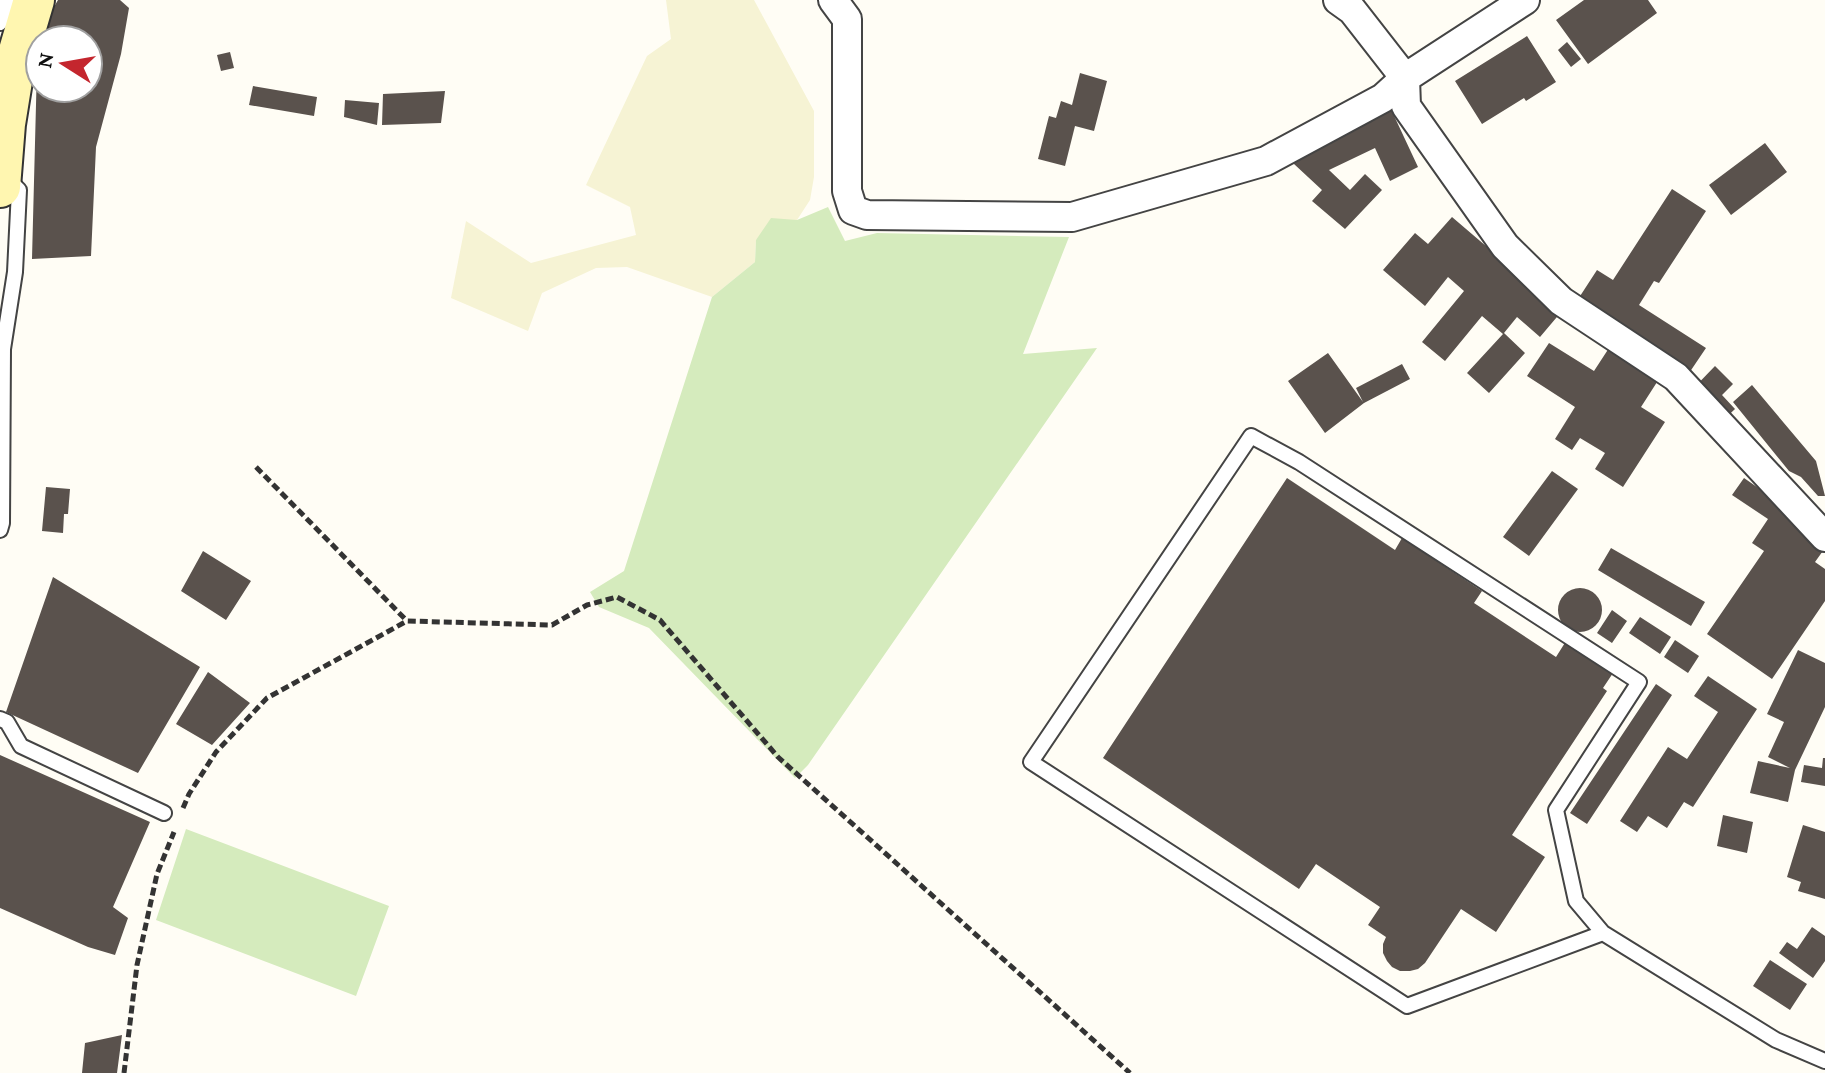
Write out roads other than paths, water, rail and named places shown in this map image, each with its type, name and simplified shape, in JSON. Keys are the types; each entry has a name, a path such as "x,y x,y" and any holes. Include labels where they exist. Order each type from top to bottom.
{"main road":[{"path":"1,180 7,62 34,0"}],"street":[{"path":"1338,0 1352,10 1405,78 1406,106 1505,246 1561,301 1676,377 1825,537"},
{"path":"840,9 847,191 853,210 867,215 1072,217 1266,161 1383,98 1405,78 1525,0"}],"lane":[{"path":"0,23 7,0"},
{"path":"0,530 3,349 15,272 19,190 1,180"},
{"path":"1603,933 1407,1006 1031,762 1251,436 1299,462 1639,682 1556,810 1576,901 1603,933 1776,1040 1825,1061"},
{"path":"0,719 7,722 21,746 164,813"}]}
